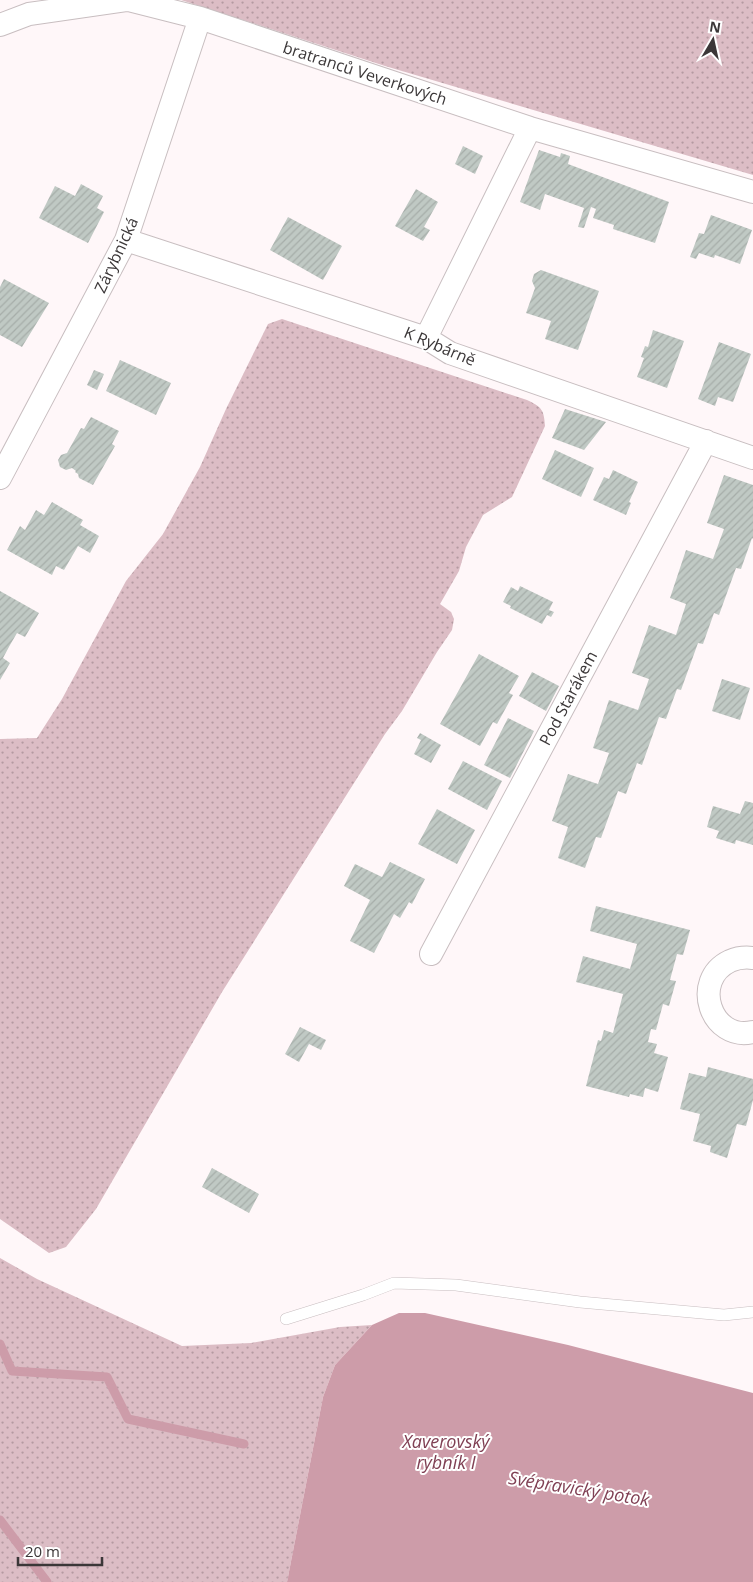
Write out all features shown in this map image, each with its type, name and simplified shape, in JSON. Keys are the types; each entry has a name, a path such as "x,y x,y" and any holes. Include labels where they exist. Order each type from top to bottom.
{"street":[{"name":"bratranců Veverkových","path":"128,0 200,18 530,128 753,192"},
{"path":"0,25 29,14 128,0"},
{"name":"Zárybnická","path":"0,478 126,240 200,18"},
{"path":"426,338 530,128"},
{"name":"K Rybárně","path":"126,240 426,338 450,353 753,458"},
{"name":"Pod Starákem","path":"431,954 706,441"},
{"path":"753,958 736,959 724,964 715,973 710,984 708,996 710,1008 716,1018 726,1027 737,1032 753,1032"}],"lane":[{"path":"286,1319 363,1295 394,1283 456,1285 580,1302 724,1315 753,1312"}],"shaded area":[{"path":"181,0 753,0 753,175 385,66"},
{"path":"282,319 527,400 541,410 545,426 512,497 483,515 466,547 459,571 440,604 451,612 454,619 452,630 222,992 96,1209 66,1247 49,1253 0,1219 0,739 37,738 62,699 126,581 163,534 200,467 268,324"},
{"path":"0,1258 37,1279 182,1346 251,1343 340,1327 372,1325 335,1365 323,1397 287,1582 0,1582"}],"water":[{"name":"Xaverovský rybník I","path":"399,1313 425,1313 568,1345 753,1393 753,1582 287,1582 323,1397 335,1365 372,1325"}],"building":[{"path":"463,146 483,156 475,174 455,164"},
{"path":"539,150 560,157 561,153 570,156 568,164 669,202 655,243 613,229 614,225 593,218 596,209 591,207 584,228 578,227 584,208 545,194 540,210 520,202"},
{"path":"81,184 103,196 97,208 104,212 88,243 39,218 55,186 75,196"},
{"path":"416,189 438,202 424,227 430,230 423,241 395,226"},
{"path":"711,215 752,230 740,264 715,255 714,258 699,253 696,259 690,257 699,233 704,234"},
{"path":"288,217 342,246 323,280 270,250"},
{"path":"541,270 599,291 578,350 545,339 551,321 526,313 535,288 532,281 534,274"},
{"path":"4,279 49,303 22,347 0,335 0,287"},
{"path":"653,330 684,341 667,388 637,377 644,358 641,357 645,346 648,347"},
{"path":"719,342 751,354 733,402 718,397 715,406 698,399"},
{"path":"120,360 171,383 156,415 106,391"},
{"path":"94,370 104,374 97,390 87,385"},
{"path":"565,409 606,422 584,450 552,438"},
{"path":"91,417 119,431 112,444 115,446 93,485 79,478 76,471 72,468 66,470 60,467 58,460 61,455 67,453 81,428 84,429"},
{"path":"555,450 594,468 581,497 542,479"},
{"path":"613,470 638,482 629,502 631,503 626,515 593,500 604,477 609,479"},
{"path":"724,475 753,485 753,539 741,569 736,568 719,615 714,613 703,644 698,643 681,690 677,689 666,719 659,717 642,765 637,763 626,794 618,791 601,838 596,837 585,868 558,858 568,827 552,821 568,774 598,784 609,753 593,748 609,700 638,710 649,679 632,673 649,625 676,635 686,604 670,598 686,550 713,559 724,529 707,523"},
{"path":"52,502 83,520 80,525 99,536 90,553 78,546 64,570 56,566 52,575 7,550 20,526 25,530 36,510 44,515"},
{"path":"520,586 553,602 549,610 554,612 551,617 547,615 542,624 510,608 511,606 503,602 511,587 518,591"},
{"path":"0,591 39,613 25,637 17,633 10,645 3,658 10,663 0,680"},
{"path":"479,654 519,676 509,693 513,695 497,724 493,722 480,746 440,724"},
{"path":"532,672 559,686 546,711 519,696"},
{"path":"722,679 750,688 740,720 712,711"},
{"path":"508,718 534,731 510,778 484,765"},
{"path":"420,733 441,745 431,763 414,754 421,740 417,738"},
{"path":"463,761 502,781 487,810 448,789"},
{"path":"745,801 753,803 753,845 736,840 735,844 716,838 719,831 707,827 713,806 740,814"},
{"path":"437,809 475,830 457,864 418,844"},
{"path":"390,862 425,879 412,904 409,902 400,918 394,914 374,953 350,941 370,900 344,886 355,864 382,877"},
{"path":"596,906 690,930 683,955 677,954 670,980 676,981 669,1006 663,1004 656,1030 651,1029 648,1042 657,1044 654,1053 668,1057 658,1092 645,1088 643,1097 630,1094 629,1097 586,1086 598,1040 601,1041 604,1030 613,1033 623,994 576,982 583,956 630,969 637,944 590,931"},
{"path":"300,1027 326,1040 321,1050 309,1044 299,1062 285,1054"},
{"path":"708,1067 753,1079 753,1100 746,1126 737,1124 727,1158 710,1152 711,1146 693,1141 700,1114 680,1109 689,1073 706,1077"},
{"path":"212,1168 259,1194 249,1213 202,1187"}],"waterway":[{"name":"Svépravický potok","path":"0,1344 12,1371 107,1377 128,1419 244,1444"},
{"path":"0,1520 47,1582"}]}
